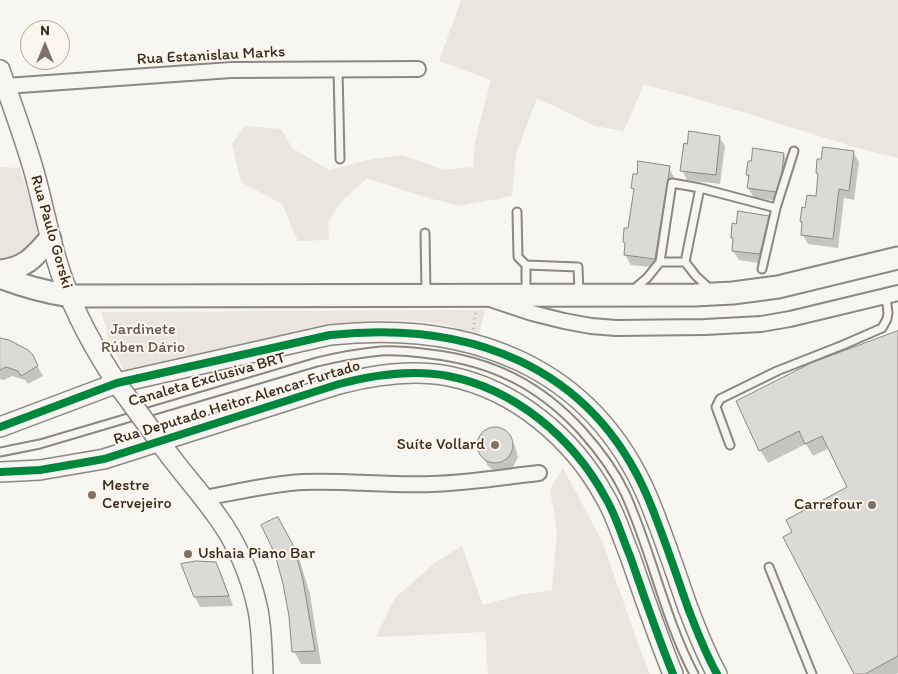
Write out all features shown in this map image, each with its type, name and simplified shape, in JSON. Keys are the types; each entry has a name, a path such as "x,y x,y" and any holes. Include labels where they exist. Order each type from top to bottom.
{"main road":[{"path":"0,272 24,265 34,258 50,239"},
{"path":"0,277 45,292 70,296 715,294 778,286 898,258"}],"street":[{"name":"Rua Estanislau Marks","path":"3,78 231,70 418,69"},
{"name":"Rua Paulo Gorski","path":"3,78 30,159 50,239 61,274 88,335 119,386 158,440 204,498 229,533 239,552 248,574 258,610 261,630 262,674"},
{"path":"478,296 564,321 616,328 761,324 892,295"},
{"name":"Rua Deputado Heitor Alencar Furtado","path":"0,427 119,386 330,335 388,331 446,338 494,350 520,360 548,376 578,398 601,422 622,449 638,476 700,640 717,674"},
{"name":"Rua Deputado Heitor Alencar Furtado","path":"0,472 40,470 104,459 158,440 362,378 388,374 420,373 448,376 479,385 506,397 531,413 552,430 588,468 606,498 618,524 673,674"},
{"path":"204,498 302,482 432,484 539,473"}],"lane":[{"path":"338,69 340,158"},
{"path":"762,269 776,208 794,151"},
{"path":"626,295 647,278 660,262 672,183 700,188 776,208"},
{"path":"700,188 685,262 696,276 715,294"},
{"path":"517,212 518,257 526,265 578,267 579,295"},
{"path":"425,233 426,296"},
{"path":"660,262 685,262"},
{"path":"526,265 526,295"},
{"path":"730,445 716,407 720,400 777,371 882,328 887,319 892,295"},
{"name":"Canaleta Exclusiva BRT","path":"0,452 40,444 345,355 382,351 415,352 448,356 474,362 503,372 525,383 548,399 574,422 610,467 624,491 675,631 694,674"},
{"path":"769,567 812,674"}],"path":[{"path":"471,343 478,296"}],"green space":[{"path":"461,0 898,0 898,158 861,149 644,84 624,131 595,126 537,98 516,154 512,196 459,206 367,178 343,200 328,222 329,240 298,241 282,204 241,182 232,144 245,126 281,129 292,148 329,170 372,159 403,155 443,170 473,167 475,141 491,80 439,61"},
{"path":"0,167 20,168 37,224 37,236 34,245 20,257 2,260 0,259"},
{"name":"Jardinete Rúben Dário","path":"485,310 479,335 460,329 422,322 375,321 329,324 125,372 108,339 102,312"},
{"path":"563,468 603,543 650,674 488,674 485,632 376,637 395,598 436,562 462,546 483,605 518,595 552,590 557,532 550,489"}],"building":[{"path":"689,131 720,136 716,175 680,171 684,143 687,144"},
{"path":"823,147 854,151 849,191 839,189 833,239 801,235 802,207 805,208 807,195 816,196 817,159 821,159"},
{"path":"753,148 784,153 782,172 776,192 747,188 749,175 746,175 748,161 751,161"},
{"path":"638,161 670,166 655,259 624,255 624,228 628,228 634,189 631,188 633,174 637,174"},
{"path":"738,211 769,216 760,254 732,251 732,223 736,224"},
{"name":"Carrefour","path":"898,331 898,656 865,674 854,674 783,537 792,532 786,520 847,487 822,436 805,444 799,431 759,451 736,401 811,363"},
{"path":"0,338 9,340 28,350 33,355 38,366 21,376 18,371 6,367 0,370"},
{"name":"Suíte Vollard","path":"495,427 508,432 513,445 508,458 495,463 482,458 477,445 482,432"},
{"path":"278,517 294,547 303,580 315,651 292,652 289,616 283,584 275,554 261,525"},
{"path":"196,561 216,562 229,596 194,597 181,564"}],"cycle path":[{"path":"0,427 117,383 330,335 381,332 429,335 476,345 519,361 558,384 594,414 624,452 648,498 688,608 717,674"},
{"path":"0,472 40,470 104,459 339,384 366,378 420,373 448,376 473,383 519,404 540,419 559,436 592,475 616,519 673,674"}],"place":[{"name":"Suíte Vollard","path":"495,445"},
{"name":"Mestre Cervejeiro","path":"92,495"},
{"name":"Carrefour","path":"872,505"},
{"name":"Ushaia Piano Bar","path":"188,554"}]}
